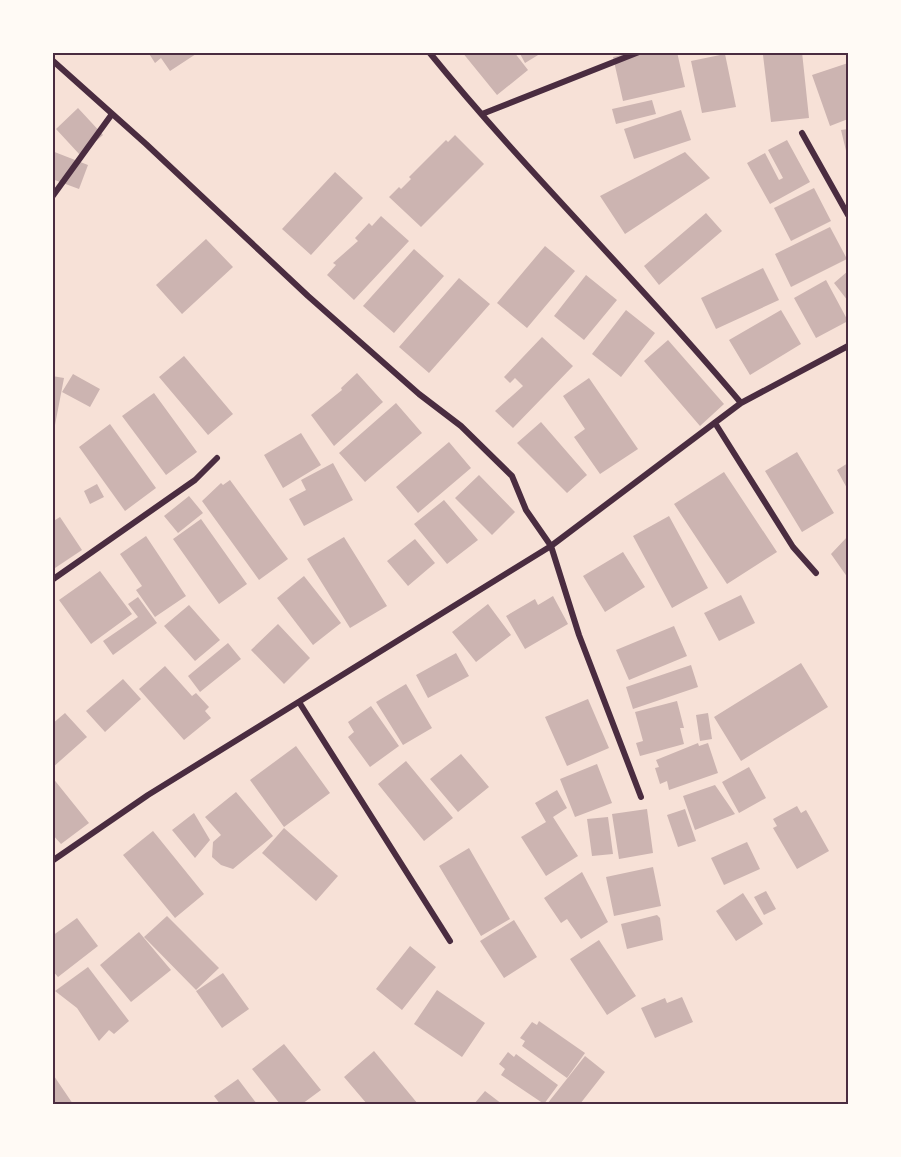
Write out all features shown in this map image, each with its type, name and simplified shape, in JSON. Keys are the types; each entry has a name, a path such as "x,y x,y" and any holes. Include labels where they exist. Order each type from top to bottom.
{"street":[{"path":"429,52 482,114 683,334 741,403"},
{"path":"482,114 639,52"},
{"path":"52,60 308,296 419,394 461,426 512,476 526,510 551,546 579,636 641,797"},
{"path":"52,197 112,114"},
{"path":"802,133 849,215"},
{"path":"52,861 148,795 551,546 741,403 849,346"},
{"path":"715,423 793,547 816,573"},
{"path":"52,580 195,480 217,458"},
{"path":"299,702 450,941"}],"building":[{"path":"148,52 199,52 170,71 161,58 155,63"},
{"path":"462,52 514,52 528,70 497,95"},
{"path":"519,52 543,52 525,63"},
{"path":"635,52 677,52 685,87 623,101 613,57"},
{"path":"802,52 809,118 771,122 763,55"},
{"path":"725,54 736,107 702,113 691,61"},
{"path":"848,63 848,119 830,126 812,75"},
{"path":"652,100 656,114 616,124 612,109"},
{"path":"78,108 103,135 80,155 56,129"},
{"path":"681,110 691,140 634,159 624,129"},
{"path":"848,129 848,159 841,130"},
{"path":"455,135 484,164 421,227 389,197 411,179 409,177 446,140 448,142"},
{"path":"787,140 810,182 770,204 747,163 765,153 779,180 783,178 768,150"},
{"path":"52,151 88,165 79,189 52,179"},
{"path":"685,152 710,178 625,234 600,196"},
{"path":"335,172 363,198 311,255 282,229"},
{"path":"814,188 831,221 791,241 774,208"},
{"path":"706,213 722,231 659,285 644,266"},
{"path":"381,216 409,241 354,300 327,275 336,265 333,263 358,241 355,238 369,223 372,226"},
{"path":"830,227 847,259 791,287 775,254"},
{"path":"206,239 233,267 182,314 156,285"},
{"path":"545,246 575,271 527,328 497,303"},
{"path":"414,249 444,276 394,333 363,306"},
{"path":"763,268 779,300 716,329 701,298"},
{"path":"848,271 848,301 834,283"},
{"path":"586,275 617,300 584,340 554,316"},
{"path":"459,278 490,304 429,373 399,347"},
{"path":"826,280 848,321 816,338 794,298"},
{"path":"626,310 655,333 621,377 592,354"},
{"path":"781,310 801,344 750,375 729,340"},
{"path":"542,337 573,366 513,428 495,411 523,386 515,378 510,383 504,377"},
{"path":"668,340 724,404 700,426 644,361"},
{"path":"184,356 233,414 208,435 159,377"},
{"path":"357,373 383,402 334,446 311,415 342,390 341,388"},
{"path":"73,374 100,389 90,407 62,392"},
{"path":"52,376 64,378 55,425 52,424"},
{"path":"589,378 638,449 600,474 574,437 585,429 563,396"},
{"path":"154,393 197,452 166,475 122,416"},
{"path":"396,403 422,433 365,482 339,453"},
{"path":"541,422 587,475 567,493 517,443"},
{"path":"110,424 156,488 125,511 79,447"},
{"path":"301,433 321,465 283,488 264,455"},
{"path":"449,442 471,468 418,513 396,487"},
{"path":"797,452 834,513 802,532 765,471"},
{"path":"333,463 353,500 304,526 289,499 306,490 301,480"},
{"path":"848,463 848,490 837,470"},
{"path":"724,472 777,552 727,584 674,504"},
{"path":"479,475 515,512 492,535 455,498"},
{"path":"230,480 288,559 259,580 202,501 221,483 223,485"},
{"path":"97,484 104,497 90,504 84,491"},
{"path":"189,496 203,513 178,533 164,516"},
{"path":"444,500 478,540 447,564 414,524"},
{"path":"669,516 708,588 672,608 633,536"},
{"path":"60,517 82,550 52,570 52,522"},
{"path":"201,519 247,584 219,604 173,539"},
{"path":"146,536 186,596 155,617 136,590 142,586 120,554"},
{"path":"848,536 848,578 831,554"},
{"path":"344,537 387,606 350,628 307,559"},
{"path":"415,539 435,563 408,586 387,561"},
{"path":"623,552 645,587 605,612 583,576"},
{"path":"100,571 132,614 91,644 59,600"},
{"path":"304,576 341,623 313,645 277,598"},
{"path":"741,595 755,623 719,641 704,613"},
{"path":"553,596 568,624 525,649 506,616 535,599 538,605"},
{"path":"138,597 157,623 113,655 103,641 138,617 128,604"},
{"path":"488,604 511,635 476,662 452,632"},
{"path":"189,605 220,640 195,661 164,626"},
{"path":"278,624 310,658 284,684 251,650"},
{"path":"674,626 687,656 629,680 616,650"},
{"path":"228,643 241,659 200,692 188,676"},
{"path":"456,653 469,676 428,698 416,675"},
{"path":"801,663 828,707 741,761 714,717"},
{"path":"691,665 698,687 633,709 626,687"},
{"path":"165,666 192,696 196,693 209,707 205,711 211,718 184,740 139,689"},
{"path":"123,679 141,699 105,732 86,711"},
{"path":"406,684 432,728 403,745 376,702"},
{"path":"588,699 609,748 567,766 545,717"},
{"path":"677,701 684,728 680,728 684,744 640,756 636,743 643,741 635,712"},
{"path":"371,706 399,746 370,767 348,737 354,732 348,722"},
{"path":"65,713 87,737 52,768 52,724"},
{"path":"708,713 712,739 700,741 696,715"},
{"path":"698,743 699,746 708,743 718,773 669,790 667,781 660,784 655,768 659,767 656,760"},
{"path":"296,746 330,793 284,827 250,780"},
{"path":"461,754 489,787 458,812 430,779"},
{"path":"406,761 453,818 424,841 378,784"},
{"path":"597,764 612,803 575,817 560,779"},
{"path":"749,767 766,798 739,813 722,782"},
{"path":"52,777 89,823 61,844 52,834"},
{"path":"715,785 735,814 695,830 683,796"},
{"path":"557,790 567,808 553,817 578,856 546,876 521,837 546,822 535,803"},
{"path":"236,792 273,836 233,869 221,865 212,857 213,842 221,835 205,817"},
{"path":"797,806 801,813 806,810 829,851 797,869 773,828 777,826 773,819"},
{"path":"647,809 653,853 619,859 612,814"},
{"path":"685,809 696,841 678,847 667,815"},
{"path":"194,813 210,840 195,858 172,830"},
{"path":"608,817 613,854 592,856 587,819"},
{"path":"284,828 338,876 316,901 262,853"},
{"path":"153,831 204,894 175,918 123,855"},
{"path":"747,842 760,869 724,885 711,858"},
{"path":"469,848 510,919 481,936 439,866"},
{"path":"653,867 661,906 614,916 606,877"},
{"path":"582,872 608,922 581,939 567,919 561,923 544,898"},
{"path":"766,891 776,909 764,915 754,897"},
{"path":"743,893 763,924 736,941 716,911"},
{"path":"657,915 660,918 663,940 627,949 621,924"},
{"path":"167,916 219,968 196,990 144,937"},
{"path":"77,918 98,946 58,977 52,970 52,936"},
{"path":"514,920 537,957 504,978 480,941"},
{"path":"139,932 171,970 131,1002 100,965"},
{"path":"599,940 636,996 607,1015 570,959"},
{"path":"410,946 436,967 402,1010 376,989"},
{"path":"88,967 129,1021 114,1034 109,1030 99,1041 77,1008 55,991"},
{"path":"223,973 249,1009 222,1028 196,991"},
{"path":"437,990 485,1023 462,1057 414,1024"},
{"path":"682,997 693,1022 655,1038 641,1008 665,998 667,1003"},
{"path":"539,1021 585,1053 567,1078 522,1046 525,1041 520,1038 532,1022 537,1025"},
{"path":"284,1044 321,1090 302,1104 280,1104 252,1069"},
{"path":"374,1051 418,1104 367,1104 344,1077"},
{"path":"508,1052 514,1057 516,1054 558,1085 544,1104 501,1075 505,1069 499,1064"},
{"path":"585,1056 605,1072 580,1104 547,1104"},
{"path":"54,1076 73,1104 52,1104"},
{"path":"238,1079 257,1104 220,1104 214,1096"},
{"path":"485,1091 502,1104 474,1104"}]}
